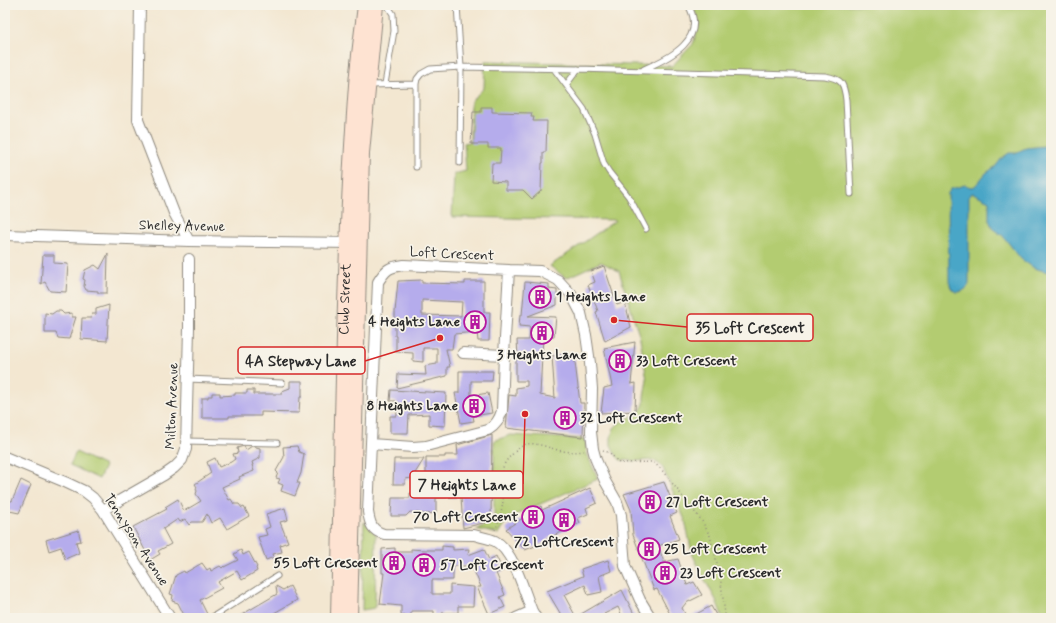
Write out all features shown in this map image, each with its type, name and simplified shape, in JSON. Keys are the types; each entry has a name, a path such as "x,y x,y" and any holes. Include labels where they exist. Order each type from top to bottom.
{"main road":[{"name":"Club Street","path":"338,618 344,355 353,243 365,5"},
{"name":"Club Street","path":"362,85 376,5"},
{"name":"Club Street","path":"350,618 353,243"}],"street":[{"path":"140,5 138,120 174,213 189,241"},
{"name":"Shelley Avenue","path":"5,235 189,241 353,243"},
{"name":"Milton Avenue","path":"103,510 164,475 174,468 185,455 188,379 189,259"},
{"name":"Loft Crescent","path":"534,615 513,563 506,550 496,542 474,535 384,534 373,528 369,520 368,512 378,282 384,273 394,266 404,265 540,271 558,280 571,294 581,313 590,363 592,388 591,432 593,450 621,516 625,566 640,600 651,618"},
{"path":"371,444 413,447 426,446 488,430 500,419 502,411 509,270"},
{"path":"463,353 504,355"},
{"name":"Tennyson Avenue","path":"5,457 65,482 84,491 93,498 103,510 170,618"},
{"path":"516,618 534,615"}],"lane":[{"path":"385,84 394,31 393,14 387,5"},
{"path":"457,5 461,68 460,163"},
{"path":"642,70 662,62 674,54 692,33 694,23 691,10 688,5"},
{"path":"416,167 416,84 417,79 421,74 430,69 642,70 825,76 834,77 841,82 844,89 846,100 851,194"},
{"path":"554,69 580,103 589,119 606,168 629,197 646,229"},
{"path":"566,85 578,69"},
{"path":"362,85 416,84"},
{"path":"188,379 282,383"},
{"path":"186,441 277,443"},
{"path":"211,618 277,576"}],"green space":[{"path":"693,5 1051,5 1051,618 723,618 716,600 692,553 685,520 662,466 653,460 620,460 611,445 611,437 614,428 619,423 639,413 644,404 647,380 640,338 619,271 601,262 566,278 550,266 616,220 452,217 454,174 466,171 464,143 470,142 471,101 484,88 485,61 672,66 693,44 699,24"},
{"path":"510,435 585,439 587,454 598,479 508,518 498,534 476,529 494,521 494,441"},
{"path":"76,452 105,466 99,479 70,465"},
{"path":"364,522 376,534 375,608 362,610"}],"water":[{"path":"1045,146 1051,147 1051,272 1034,268 1021,259 1003,236 993,229 989,220 989,201 973,193 969,196 969,284 960,292 955,291 951,288 949,281 948,193 951,189 965,185 971,187 975,186 986,173 995,167 1002,158 1009,153 1015,153 1026,148"}],"building":[{"path":"481,107 492,107 492,112 532,113 531,117 534,117 533,121 547,121 546,152 543,152 541,191 532,199 523,190 506,190 506,182 491,181 492,163 500,163 501,148 488,148 488,144 471,144 473,112 481,112"},
{"path":"108,254 107,293 98,293 98,291 86,290 84,286 85,280 83,279 85,270 95,265 100,269"},
{"path":"43,255 54,255 54,263 68,264 66,292 50,291 45,282 41,284"},
{"path":"604,266 617,305 625,302 631,327 605,341 596,312 598,311 588,285 595,282 591,271"},
{"path":"422,280 422,283 465,284 465,281 484,281 484,312 490,312 489,341 478,341 477,332 454,334 452,349 446,349 450,367 447,367 447,376 397,388 398,374 426,375 425,366 437,364 437,348 423,348 423,362 413,361 413,353 396,352 395,312 398,281","holes":["422,300 462,302 461,316 422,315"]},
{"path":"525,282 549,284 549,289 557,290 557,305 528,316 556,317 554,336 543,336 540,395 555,398 552,356 574,354 580,403 584,403 583,437 506,428 509,395 516,396 516,388 527,386 527,381 516,381 516,356 518,357 517,340 529,340 530,327 519,326 520,315 522,315"},
{"path":"109,305 107,341 81,339 82,318 91,318 92,314 96,314 96,309"},
{"path":"56,311 61,311 64,314 72,313 72,317 76,317 69,339 58,338 56,333 45,333 45,313 52,314"},
{"path":"635,342 631,384 636,383 635,411 601,413 604,388 612,386 604,348"},
{"path":"459,371 493,371 492,381 471,381 471,396 488,393 492,413 473,416 474,421 461,423 455,393 459,393"},
{"path":"290,381 302,381 302,397 300,397 299,413 261,412 261,416 202,418 202,398 212,396 212,393 220,393 220,396 235,395 235,393 247,393 247,390 254,390 254,394 282,394 282,391 290,388"},
{"path":"391,390 446,393 445,426 429,425 429,414 409,415 408,433 390,433 390,416 397,416 396,401 390,401"},
{"path":"492,435 491,521 463,528 461,497 436,498 436,513 425,514 410,512 406,516 391,516 392,498 410,498 410,493 424,493 424,488 426,488 426,457 458,455 457,445"},
{"path":"244,446 246,450 252,446 260,448 260,458 252,462 254,471 239,477 240,479 222,487 229,500 231,499 234,504 239,504 242,508 244,507 249,516 227,529 220,518 211,523 207,514 202,522 192,522 189,525 185,519 180,522 178,519 163,529 171,544 158,551 160,554 150,560 133,527 167,509 165,507 178,499 184,511 201,501 196,494 197,487 195,484 211,473 207,462 215,458 219,467 231,462 235,459 233,454 238,453 237,448"},
{"path":"297,446 299,452 304,454 301,473 297,483 300,483 295,496 281,491 283,485 278,483 280,479 276,478 278,473 276,471 284,457 283,447"},
{"path":"394,459 424,459 412,478 405,479 405,484 393,484"},
{"path":"21,480 31,485 19,513 5,510 5,500 12,501"},
{"path":"664,482 677,513 670,516 679,539 658,546 664,562 678,559 687,585 694,582 702,595 686,603 682,608 687,618 672,618 657,589 654,590 633,535 631,510 624,494"},
{"path":"590,488 597,503 586,508 588,514 578,518 580,523 547,539 548,541 525,550 506,529 541,506 542,510"},
{"path":"285,508 288,520 280,522 288,542 280,545 282,552 273,554 274,557 266,560 258,537 267,535 265,529 270,527 266,514"},
{"path":"78,530 81,541 76,542 79,553 65,559 61,547 49,551 46,540"},
{"path":"442,546 453,547 453,550 469,549 468,555 484,549 489,560 496,556 503,571 496,573 505,595 500,597 505,607 489,614 477,587 481,587 472,566 453,566 453,580 432,580 432,594 450,594 450,585 474,587 473,606 458,606 458,613 442,613 442,615 434,615 434,611 411,611 411,616 401,615 401,606 380,604 384,573 382,573 382,549 395,548 395,552 411,552 411,549 442,550"},
{"path":"241,550 243,555 249,552 257,567 257,571 242,580 237,571 218,582 222,588 200,600 207,614 198,618 190,618 189,615 185,617 178,603 172,601 173,595 170,594 176,575 184,571 185,573 202,563 207,570 210,568 211,571 220,566 222,568 238,560 234,554"},
{"path":"608,560 611,571 599,576 602,592 588,595 585,585 564,595 576,617 622,590 635,616 631,618 623,618 618,607 604,614 607,618 563,618 547,591 583,576 581,569"},
{"path":"276,586 283,590 290,586 297,600 274,613 277,618 236,618 277,594"},
{"path":"711,606 716,615 711,618 689,618"}],"place":[{"name":"1 Heights Lane","path":"540,297"},
{"name":"35 Loft Crescent","path":"614,320"},
{"name":"4 Heights Lane","path":"475,322"},
{"name":"3 Heights Lane","path":"542,333"},
{"name":"4A Stepway Lane","path":"440,338"},
{"name":"33 Loft Crescent","path":"620,361"},
{"name":"8 Heights Lane","path":"474,406"},
{"name":"7 Heights Lane","path":"525,414"},
{"name":"32 Loft Crescent","path":"565,418"},
{"name":"27 Loft Crescent","path":"650,502"},
{"name":"70 Loft Crescent","path":"533,517"},
{"name":"72 LoftCrescent","path":"564,520"},
{"name":"25 Loft Crescent","path":"649,549"},
{"name":"55 Loft Crescent","path":"394,563"},
{"name":"57 Loft Crescent","path":"424,565"},
{"name":"23 Loft Crescent","path":"665,573"}]}
